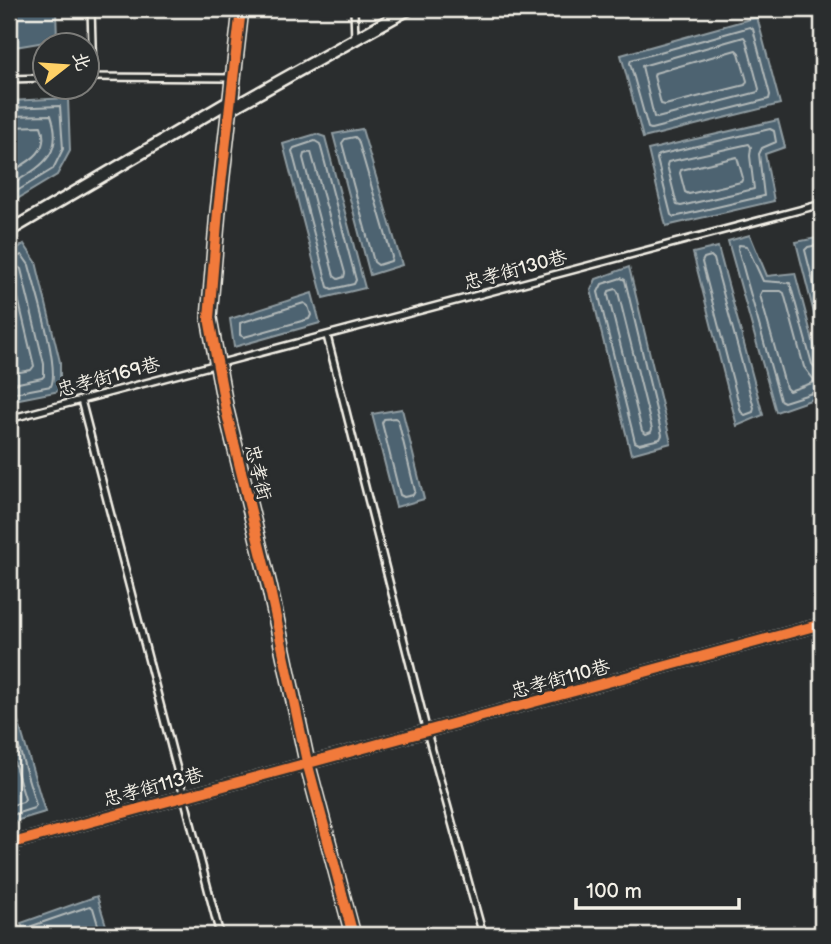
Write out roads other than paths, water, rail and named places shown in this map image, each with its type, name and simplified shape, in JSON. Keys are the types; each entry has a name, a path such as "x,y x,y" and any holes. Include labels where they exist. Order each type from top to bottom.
{"street":[{"name":"忠孝街","path":"241,9 209,304 216,363 306,762 353,935"},
{"path":"9,231 230,105 355,41 409,9"},
{"name":"忠孝街110巷","path":"306,762 428,732 822,624"},
{"name":"忠孝街113巷","path":"9,844 306,762"}],"lane":[{"path":"91,9 91,32"},
{"path":"354,9 355,41"},
{"path":"102,77 233,78"},
{"path":"9,79 32,78"},
{"name":"忠孝街130巷","path":"216,363 822,204"},
{"path":"327,336 483,935"},
{"name":"忠孝街169巷","path":"9,419 216,363"},
{"path":"81,400 220,935"}],"water":[{"path":"9,9 56,9 57,32 32,32 32,44 9,48"},
{"path":"757,17 780,104 643,138 621,55"},
{"path":"10,101 68,102 70,151 57,175 9,204"},
{"path":"778,120 785,147 765,154 774,201 666,226 648,150"},
{"path":"362,129 402,265 370,275 333,134"},
{"path":"316,134 325,137 365,288 323,298 283,144"},
{"path":"818,220 822,220 822,237"},
{"path":"750,235 767,276 795,273 822,375 822,396 776,412 728,241"},
{"path":"822,237 822,345 796,242"},
{"path":"24,244 36,262 60,362 60,391 9,401 9,254"},
{"path":"718,247 763,415 737,426 693,253"},
{"path":"629,267 671,443 631,454 591,290 596,279"},
{"path":"312,293 320,323 234,347 230,319"},
{"path":"402,409 424,499 396,507 372,414"},
{"path":"9,690 45,812 9,823"},
{"path":"97,896 109,935 25,935 21,923"}]}
